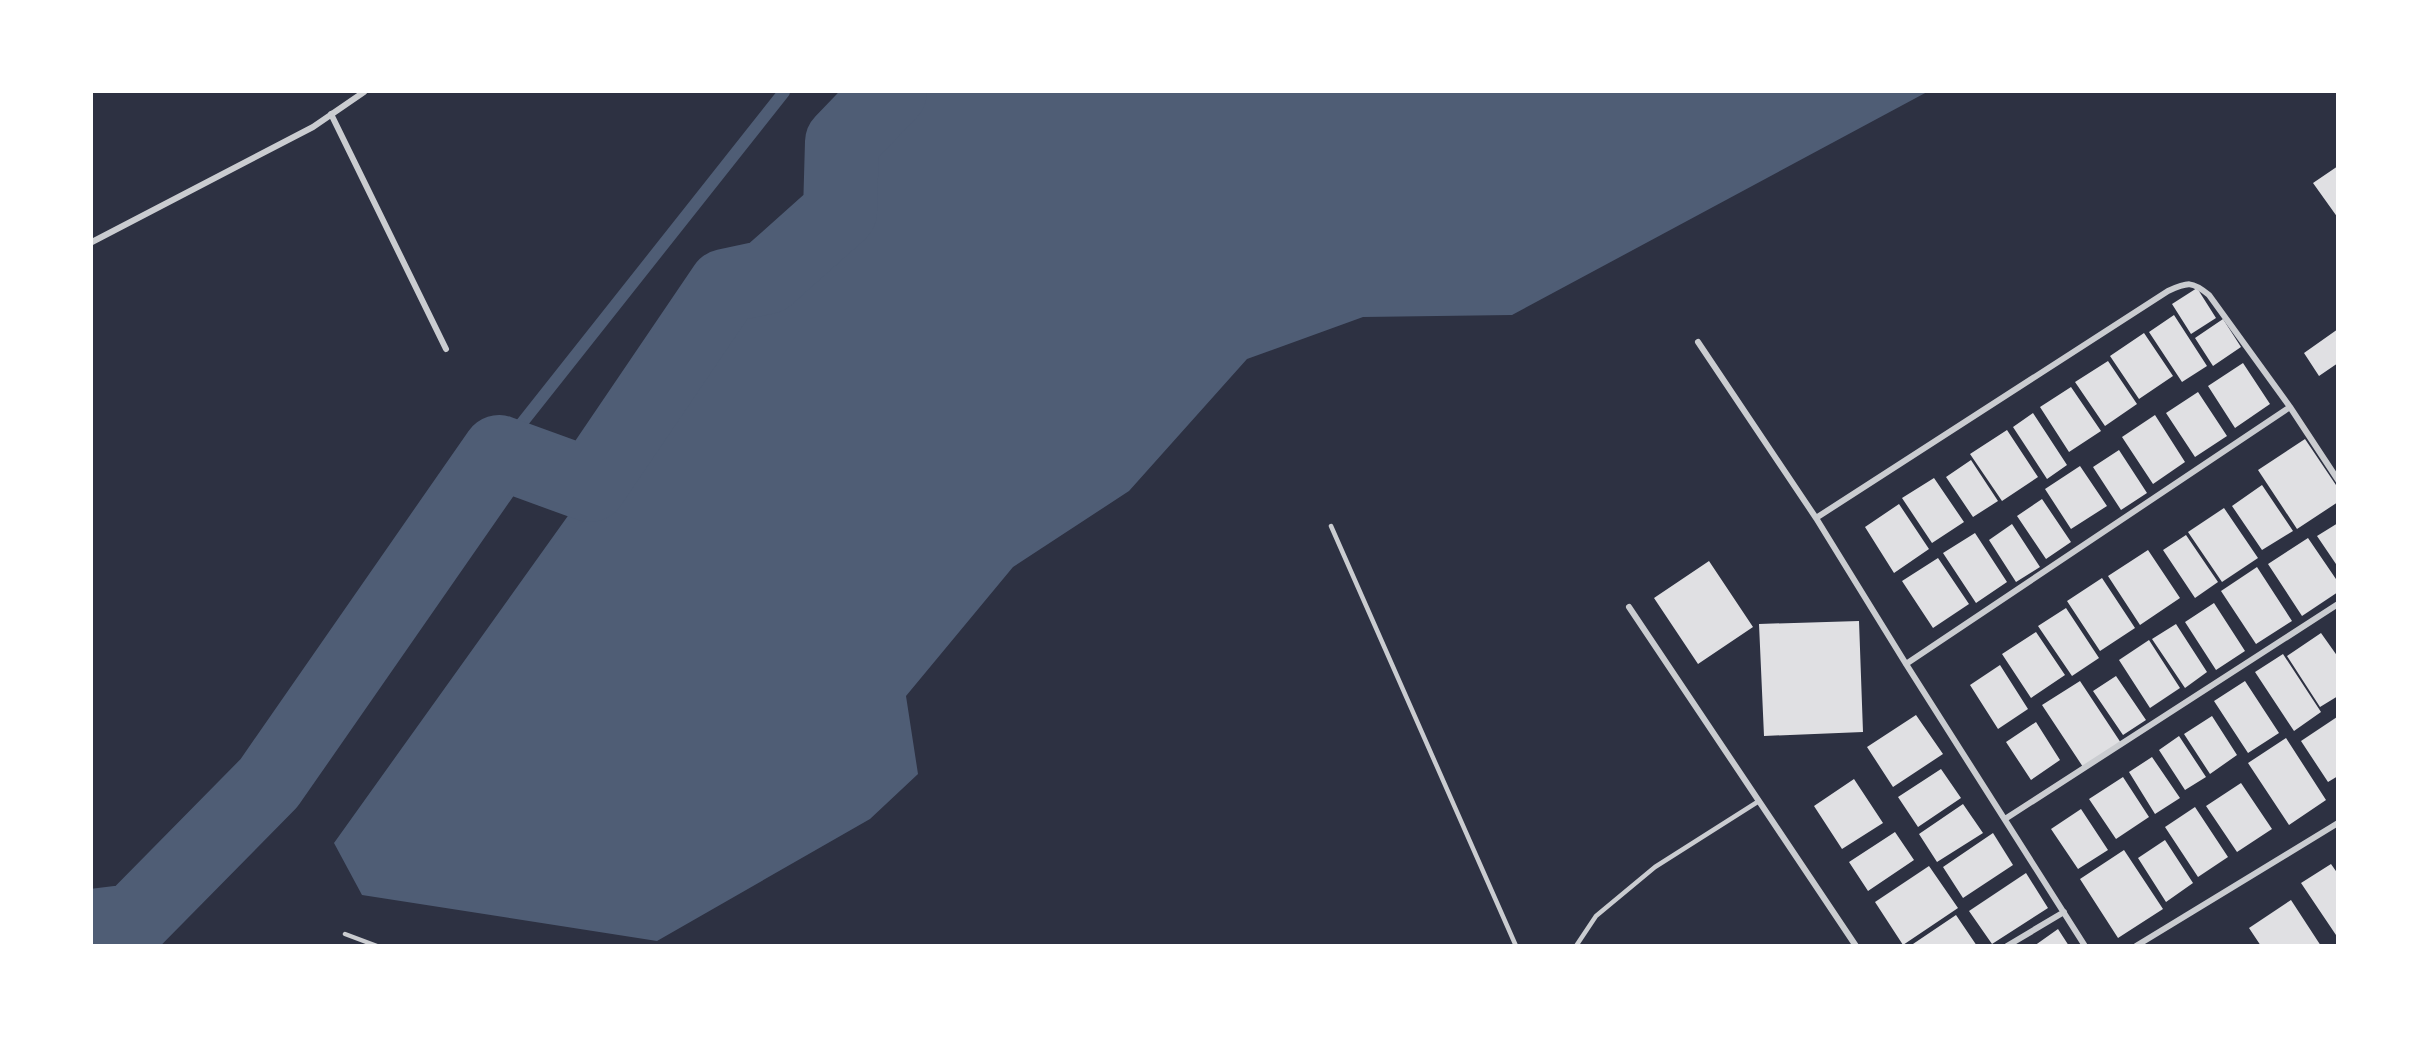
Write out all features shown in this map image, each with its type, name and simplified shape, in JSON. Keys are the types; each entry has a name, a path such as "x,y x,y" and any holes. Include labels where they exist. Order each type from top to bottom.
{"street":[{"path":"92,242 314,127 364,92"},
{"path":"331,114 446,349"},
{"path":"1816,518 2182,284 2195,284 2209,295 2290,407 2337,480"},
{"path":"1698,342 1816,518 2085,945"},
{"path":"1906,664 2290,407"},
{"path":"2006,819 2337,604"},
{"path":"1629,607 1856,945"},
{"path":"2136,945 2337,823"},
{"path":"2007,945 2064,912"}],"lane":[{"path":"1331,526 1516,945"},
{"path":"1576,945 1596,916 1655,867 1759,801"},
{"path":"345,934 377,945"}],"water":[{"path":"890,92 1927,92 1512,315 1363,317 1247,359 1129,491 1013,567 906,696 918,774 870,819 657,941 362,895 334,843 590,485 725,286 767,277 840,212 842,142"}],"building":[{"path":"2338,166 2338,218 2313,183"},
{"path":"2197,288 2216,318 2191,334 2172,304"},
{"path":"2174,315 2207,366 2182,382 2149,332"},
{"path":"2223,319 2241,347 2213,366 2195,338"},
{"path":"2338,329 2338,363 2319,376 2304,353"},
{"path":"2144,333 2173,376 2139,399 2110,356"},
{"path":"2108,361 2137,404 2105,426 2075,382"},
{"path":"2243,363 2270,404 2235,428 2208,386"},
{"path":"2071,387 2101,431 2069,452 2040,407"},
{"path":"2198,392 2227,436 2195,457 2166,413"},
{"path":"2033,413 2067,465 2047,479 2013,427"},
{"path":"2155,415 2185,462 2153,484 2122,437"},
{"path":"2007,430 2038,477 2002,501 1970,454"},
{"path":"2305,439 2338,488 2338,502 2297,529 2258,470"},
{"path":"2119,450 2147,493 2121,510 2093,467"},
{"path":"1971,460 1998,501 1973,517 1946,477"},
{"path":"2080,466 2107,506 2071,529 2045,489"},
{"path":"1934,478 1964,522 1932,543 1902,498"},
{"path":"2262,485 2293,531 2262,550 2232,506"},
{"path":"2042,499 2071,542 2046,559 2017,516"},
{"path":"1899,504 1929,549 1894,573 1865,527"},
{"path":"2224,508 2258,558 2222,582 2188,532"},
{"path":"2338,523 2338,567 2317,536"},
{"path":"2012,524 2040,567 2016,582 1989,540"},
{"path":"1975,533 2007,582 1976,603 1943,553"},
{"path":"2186,535 2218,582 2195,598 2163,550"},
{"path":"2308,538 2338,582 2338,592 2302,616 2268,564"},
{"path":"2148,550 2180,598 2140,625 2108,576"},
{"path":"1938,558 1969,604 1933,628 1902,581"},
{"path":"1709,561 1753,627 1698,664 1654,598"},
{"path":"2257,567 2292,621 2256,644 2221,591"},
{"path":"2102,578 2135,628 2100,651 2067,601"},
{"path":"2214,603 2245,651 2216,670 2185,622"},
{"path":"2066,608 2099,658 2072,676 2038,626"},
{"path":"1859,621 1863,732 1764,736 1759,624"},
{"path":"2176,624 2207,672 2185,688 2152,639"},
{"path":"2036,632 2065,675 2031,698 2002,654"},
{"path":"2321,633 2338,657 2338,696 2320,707 2287,656"},
{"path":"2149,640 2180,688 2150,708 2119,660"},
{"path":"2283,654 2321,712 2294,731 2255,672"},
{"path":"2000,665 2028,709 1998,729 1970,685"},
{"path":"2116,676 2146,720 2123,735 2093,691"},
{"path":"2080,681 2121,743 2083,767 2042,705"},
{"path":"2245,681 2279,733 2248,753 2214,701"},
{"path":"1916,715 1943,754 1893,787 1867,747"},
{"path":"2212,716 2237,755 2210,774 2184,734"},
{"path":"2337,717 2338,776 2328,782 2301,741"},
{"path":"2036,722 2060,760 2031,780 2006,742"},
{"path":"2179,736 2206,777 2185,790 2159,750"},
{"path":"2286,738 2326,800 2289,825 2248,763"},
{"path":"2152,757 2180,798 2155,814 2129,772"},
{"path":"1941,769 1961,798 1918,827 1898,797"},
{"path":"2123,777 2149,817 2116,839 2089,799"},
{"path":"1854,779 1883,823 1842,849 1814,806"},
{"path":"2241,783 2272,829 2237,852 2206,806"},
{"path":"1963,804 1983,833 1937,862 1919,834"},
{"path":"2195,807 2228,857 2198,877 2165,827"},
{"path":"2081,809 2108,850 2078,869 2051,829"},
{"path":"1895,832 1914,860 1868,891 1849,862"},
{"path":"1993,833 2013,865 1963,898 1943,867"},
{"path":"2165,840 2193,883 2166,902 2138,858"},
{"path":"2124,850 2163,909 2118,938 2080,879"},
{"path":"2331,864 2338,874 2338,938 2301,883"},
{"path":"1929,866 1958,908 1903,945 1875,902"},
{"path":"2026,873 2048,908 1992,944 1969,911"},
{"path":"2291,900 2321,946 2261,946 2249,928"},
{"path":"1956,915 1977,946 1910,946"},
{"path":"2058,929 2069,946 2034,946"}],"waterway":[{"path":"92,926 133,921 195,863 269,783 499,452 784,92"},
{"path":"92,926 133,921 269,783 499,452 590,485 725,286 767,277 840,212 842,142 890,92"}]}
